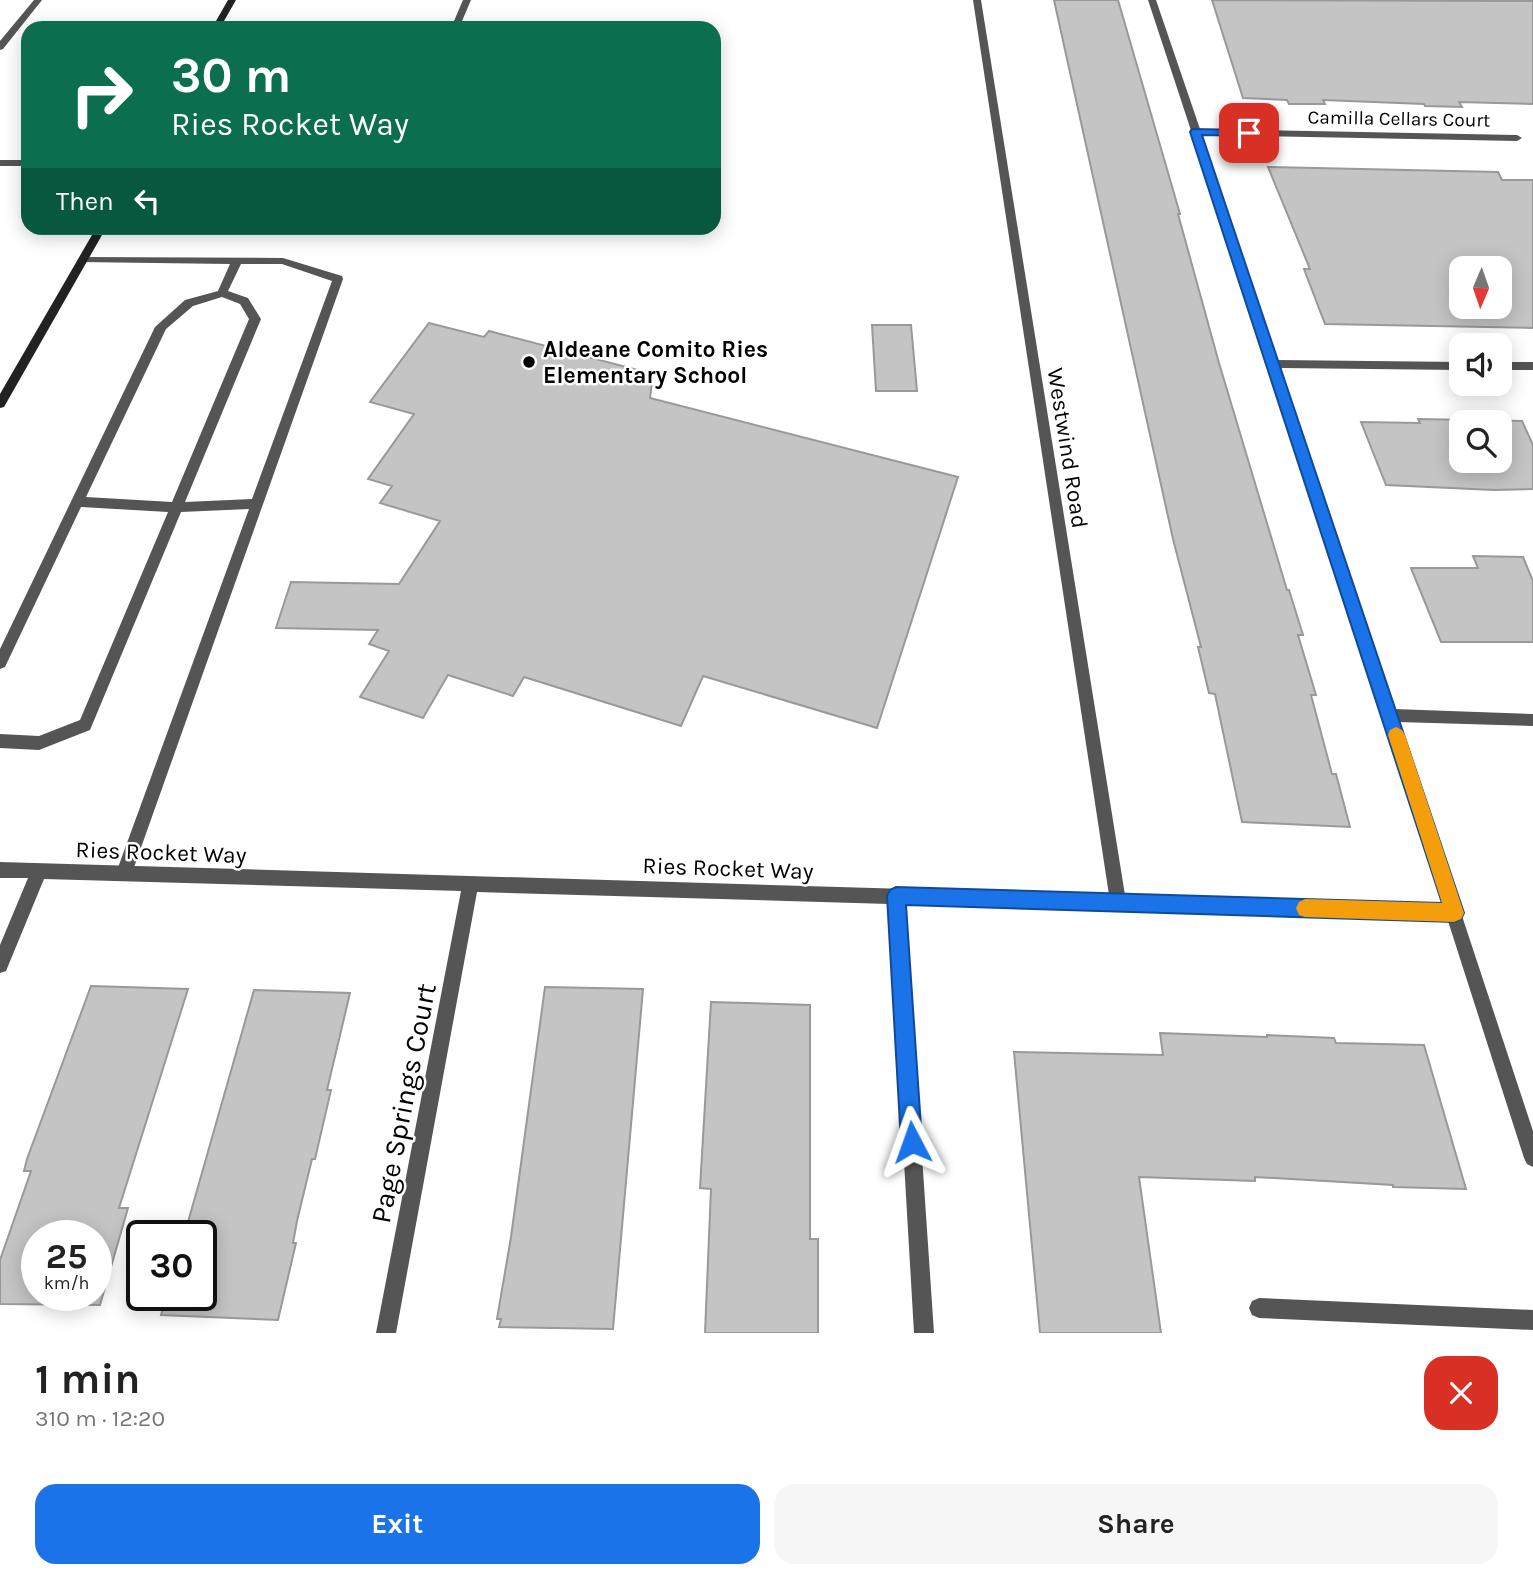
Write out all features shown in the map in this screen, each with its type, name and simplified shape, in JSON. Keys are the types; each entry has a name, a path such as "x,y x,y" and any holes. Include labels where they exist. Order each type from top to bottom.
{"street":[{"path":"0,47 38,0"},
{"path":"220,21 232,0"},
{"path":"458,21 467,0"},
{"name":"Westwind Road","path":"977,0 1118,903"},
{"path":"1152,0 1390,715 1533,1158"},
{"name":"Camilla Cellars Court","path":"1196,132 1517,138"},
{"path":"0,163 21,163"},
{"path":"0,404 97,235"},
{"path":"83,260 283,261 338,279 124,873"},
{"path":"222,293 237,261"},
{"path":"0,663 161,327 189,303 222,293 244,301 255,319 85,725 39,743 0,741"},
{"path":"1274,364 1449,366"},
{"path":"1512,366 1533,366"},
{"path":"77,502 176,507 257,504"},
{"path":"1390,715 1533,720"},
{"name":"Ries Rocket Way","path":"0,870 1454,913"},
{"path":"0,965 39,871"},
{"name":"Page Springs Court","path":"386,1333 471,884"},
{"path":"896,896 924,1333"},
{"path":"1259,1308 1533,1320"}],"building":[{"path":"1054,0 1118,0 1180,214 1219,363 1303,635 1298,635 1316,695 1311,695 1332,774 1336,774 1350,827 1242,822 1215,694 1209,693 1198,647 1201,647 1173,539"},
{"path":"1212,0 1533,1 1533,104 1459,102 1462,107 1323,100 1325,104 1289,104 1287,100 1243,98"},
{"path":"1268,167 1498,172 1502,180 1533,180 1533,328 1325,324 1304,269 1310,269"},
{"path":"429,323 484,337 489,331 653,374 650,398 958,477 877,728 703,676 681,726 524,677 513,696 448,675 423,718 360,697 389,651 369,644 378,630 276,628 291,582 399,584 440,521 380,503 392,486 368,479 414,414 370,402"},
{"path":"872,325 911,325 917,391 876,391"},
{"path":"1418,419 1449,420 1449,473 1512,473 1512,421 1522,421 1533,445 1533,489 1386,485 1361,422 1420,423"},
{"path":"1473,556 1523,557 1533,581 1533,642 1441,642 1411,568 1478,568"},
{"path":"91,986 188,989 119,1208 128,1208 112,1263 112,1220 21,1220 21,1304 0,1304 0,1260 31,1171 24,1171"},
{"path":"545,987 643,989 613,1329 499,1327 501,1319 497,1319 511,1237"},
{"path":"254,990 350,993 327,1090 331,1090 315,1159 312,1159 297,1221 293,1243 296,1243 278,1320 161,1315 162,1311 217,1311 217,1220 189,1220"},
{"path":"711,1002 810,1005 810,1239 818,1239 818,1333 705,1333 711,1189 700,1188"},
{"path":"1160,1033 1334,1038 1336,1043 1424,1045 1466,1189 1393,1187 1255,1177 1255,1181 1139,1177 1161,1333 1040,1333 1014,1052 1163,1055"}],"slow traffic":[{"path":"1305,908 1454,913 1396,735"}],"place":[{"name":"Aldeane Comito Ries Elementary School","path":"529,362"}],"route":[{"path":"912,1142 896,896 1454,913 1196,132 1249,133"}]}
